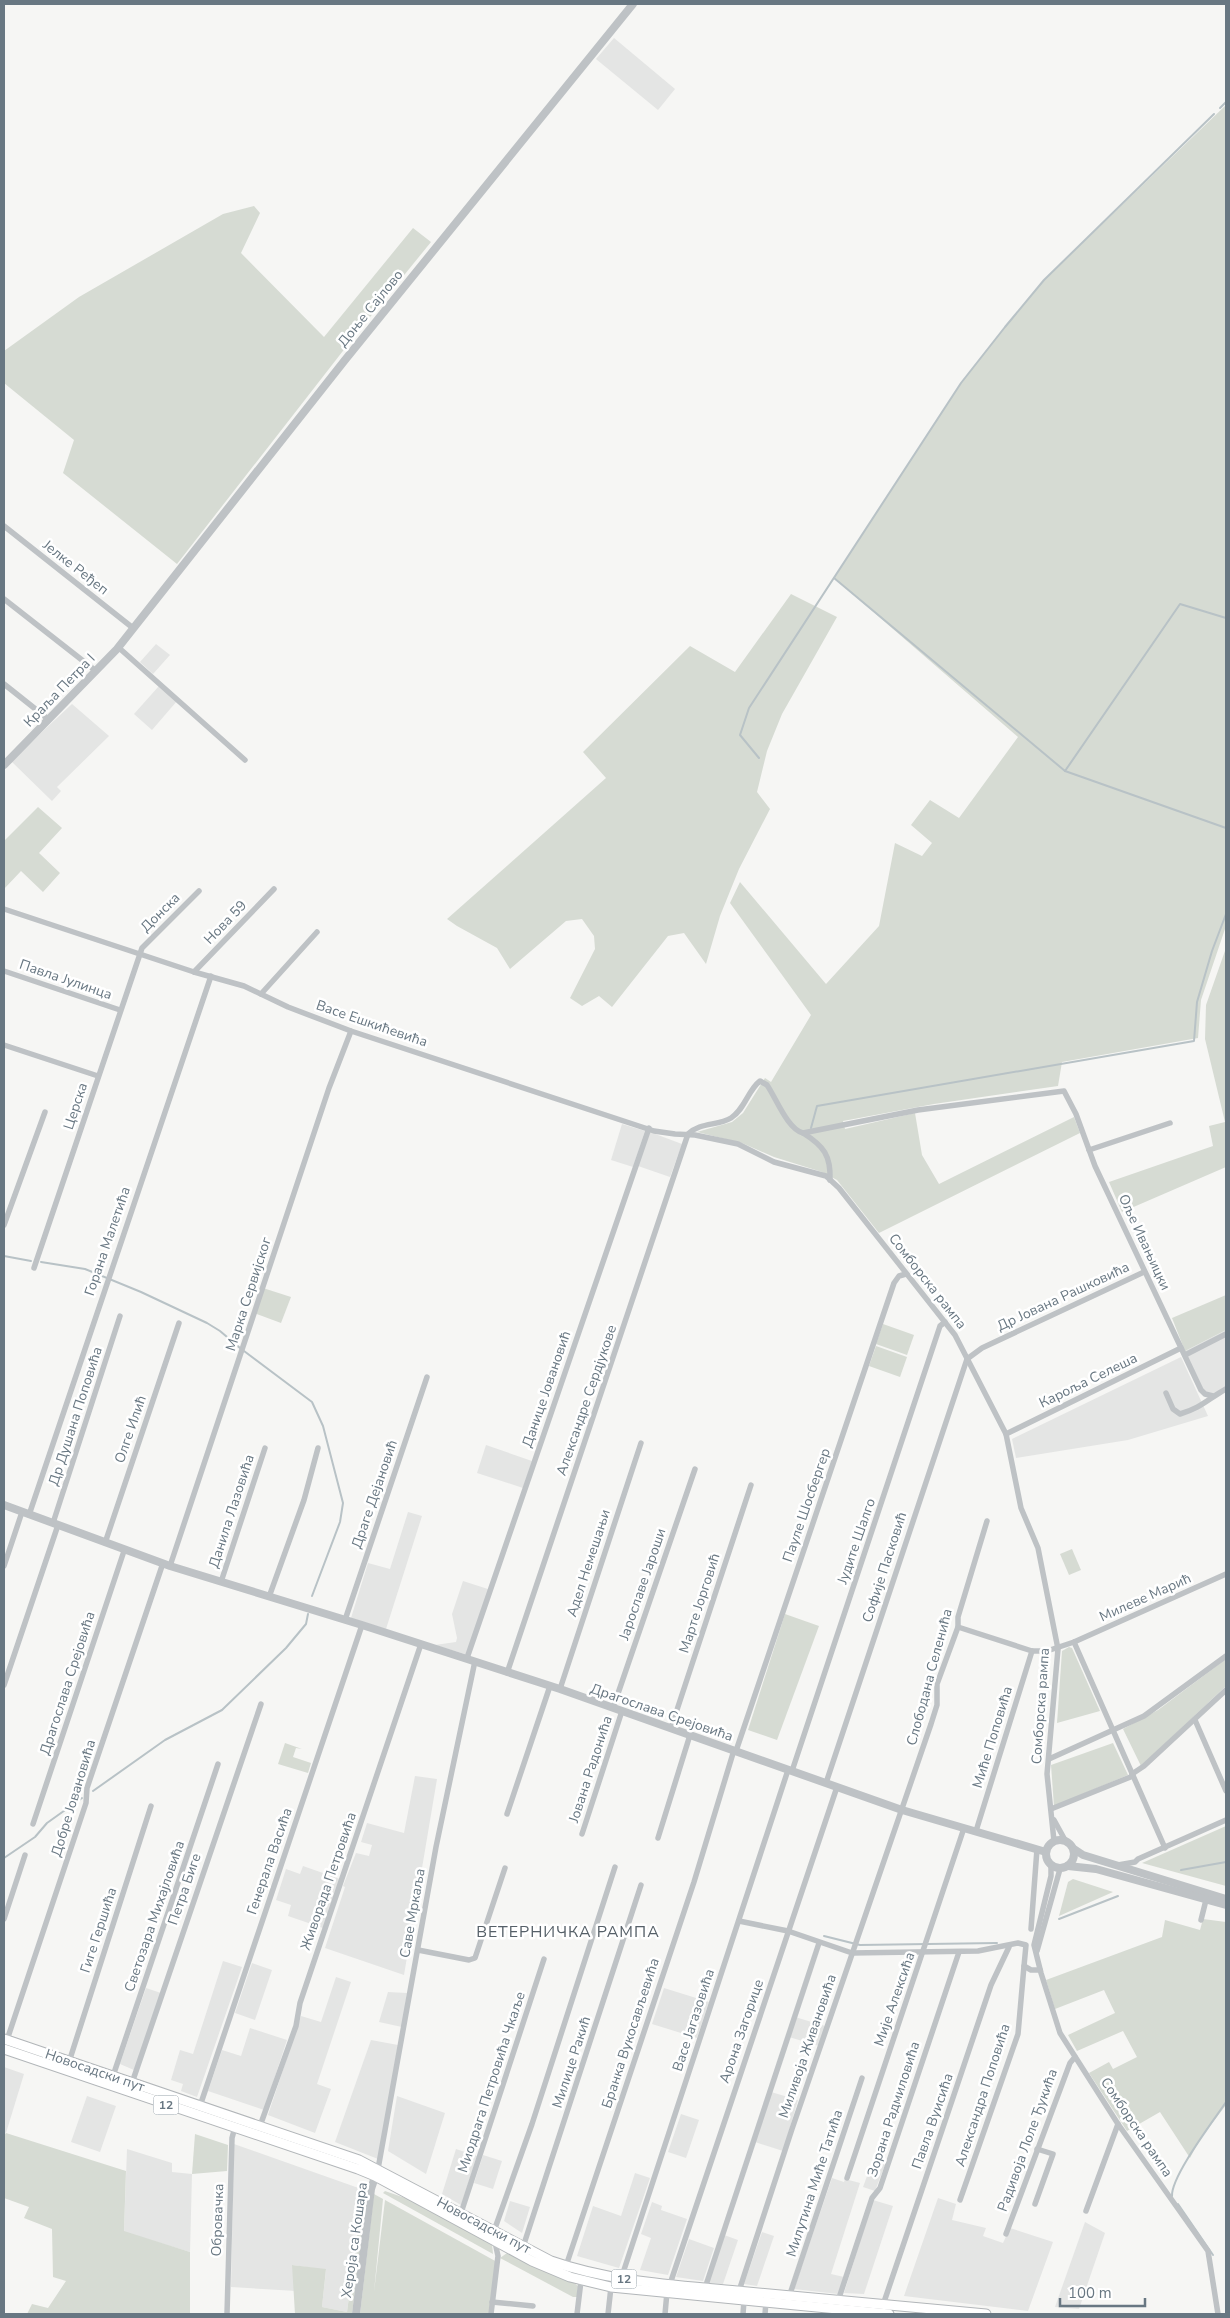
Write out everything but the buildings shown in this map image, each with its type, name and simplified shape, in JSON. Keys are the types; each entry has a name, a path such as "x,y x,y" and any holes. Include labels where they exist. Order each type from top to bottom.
{"main road":[{"name":"Новосадски пут","path":"5,2043 113,2076 359,2160 495,2242 558,2273 581,2281 611,2287 705,2288 838,2301 865,2310 883,2305 986,2314"},
{"name":"Новосадски пут","path":"5,2043 234,2127 377,2172 461,2213 523,2247 566,2266 621,2279 744,2301 865,2310 889,2314"}],"street":[{"name":"Доње Сајлово","path":"132,630 314,397 633,4"},
{"name":"Јелке Ређеп","path":"4,526 132,630"},
{"path":"4,599 96,671"},
{"name":"Краља Петра I","path":"4,765 96,671 132,630"},
{"path":"118,647 245,760"},
{"path":"4,684 48,719"},
{"name":"Нова 59","path":"194,972 274,889"},
{"name":"Донска","path":"140,953 142,948 199,891"},
{"name":"Васе Ешкићевића","path":"4,909 194,972 244,986 351,1031 664,1133 688,1134 738,1144 774,1162 826,1176 830,1180"},
{"path":"261,994 317,932"},
{"name":"Церска","path":"34,1268 140,953"},
{"name":"Павла Јулинца","path":"4,971 120,1010"},
{"name":"Горана Малетића","path":"4,1566 25,1514 211,976"},
{"name":"Марка Сервијског","path":"166,1564 329,1088 351,1031"},
{"path":"4,1045 98,1076"},
{"path":"688,1134 696,1128 726,1121 734,1116 760,1081 767,1085 790,1125 826,1152 831,1164 830,1180"},
{"name":"Оље Ивањицки","path":"803,1133 918,1110 1064,1091 1076,1114 1089,1150 1144,1272 1201,1390 1205,1394 1213,1396"},
{"path":"4,1225 45,1112"},
{"path":"1089,1150 1170,1123"},
{"name":"Данице Јовановић","path":"471,1660 648,1128"},
{"name":"Александре Сердјукове","path":"508,1673 688,1134"},
{"name":"Сомборска рампа","path":"830,1180 839,1188 955,1335 1006,1434 1021,1508 1038,1548 1058,1649 1047,1784 1054,1841"},
{"name":"Др Јована Рашковића","path":"967,1359 982,1348 1144,1272"},
{"name":"Пауле Шосбергер","path":"735,1750 895,1280 899,1276 906,1274"},
{"name":"Др Душана Поповића","path":"4,1685 120,1316"},
{"name":"Јудите Шалго","path":"790,1770 940,1326 945,1322"},
{"name":"Олге Илић","path":"105,1543 179,1323"},
{"path":"1185,1355 1226,1334"},
{"name":"Кароља Селеша","path":"1006,1434 1182,1348"},
{"name":"Софије Пасковић","path":"826,1783 967,1359"},
{"name":"Драге Дејановић","path":"345,1620 427,1377"},
{"path":"1166,1393 1173,1408 1180,1414 1198,1409 1213,1396 1226,1390"},
{"name":"Адел Немешањи","path":"560,1689 641,1443"},
{"name":"Данила Лазовића","path":"220,1582 265,1448"},
{"path":"269,1597 304,1500 318,1448"},
{"name":"Јарославе Јароши","path":"613,1708 695,1469"},
{"name":"Марте Јорговић","path":"671,1728 751,1485"},
{"name":"Драгослава Срејовића","path":"4,1505 124,1551 560,1689 902,1810 1046,1852"},
{"name":"Слободана Селенића","path":"902,1810 937,1705 938,1684 958,1627 958,1617 987,1521"},
{"name":"Драгослава Срејовића","path":"33,1824 124,1551"},
{"name":"Добре Јовановића","path":"5,2043 86,1803 87,1788 166,1564"},
{"name":"Милеве Марић","path":"958,1627 1032,1651 1058,1649 1226,1574"},
{"name":"Генерала Васића","path":"200,2106 362,1625"},
{"path":"1074,1642 1165,1848"},
{"name":"Живорада Петровића","path":"260,2126 296,2026 300,2003 421,1644"},
{"name":"Миће Поповића","path":"976,1831 1032,1651"},
{"path":"1049,1759 1114,1731 1158,1708 1226,1656"},
{"name":"Саве Мркаља","path":"377,2172 471,1660"},
{"path":"507,1814 550,1686"},
{"path":"1051,1809 1133,1775 1196,1720 1226,1690"},
{"name":"Петра Биге","path":"132,2083 260,1704"},
{"name":"Јована Радонића","path":"582,1834 622,1711"},
{"path":"1196,1720 1226,1791"},
{"path":"658,1838 690,1735"},
{"name":"Бранка Вукосављевића","path":"566,2266 694,1882 735,1750"},
{"name":"Светозара Михајловића","path":"113,2076 218,1764"},
{"name":"Васе Јагазовића","path":"621,2279 739,1921 752,1876 790,1770"},
{"name":"Арона Загорице","path":"665,2314 669,2288 837,1787"},
{"name":"Гиге Гершића","path":"69,2062 151,1806"},
{"name":"Миливоја Живановића","path":"739,2291 855,1943 902,1810"},
{"name":"Сомборска рампа","path":"1052,1816 1065,1840"},
{"path":"1116,1866 1135,1862 1226,1820"},
{"name":"Мије Алексића","path":"847,2178 964,1828"},
{"path":"1226,1899 1082,1855 1065,1840 1054,1841 1046,1852 1051,1865 1064,1868 1096,1869 1226,1905"},
{"path":"1031,1929 1036,1849"},
{"path":"1064,1868 1075,1857 1074,1849"},
{"path":"4,1919 25,1855"},
{"path":"1135,1862 1133,1864 1136,1871"},
{"name":"Сомборска рампа","path":"1051,1865 1051,1876 1034,1944 1037,1950 1040,1970 1060,2033 1118,2124 1208,2251 1218,2314"},
{"path":"494,2231 532,2124 615,1867"},
{"path":"418,1950 469,1960 475,1958 505,1868"},
{"name":"Сомборска рампа","path":"1037,1950 1064,1868"},
{"name":"Милице Ракић","path":"523,2247 641,1885"},
{"path":"1201,1920 1206,1900"},
{"path":"739,1921 788,1931 852,1953 925,1946 959,1952 1009,1947"},
{"path":"705,2288 819,1943"},
{"name":"Александра Поповића","path":"960,2200 1018,2034 1026,1945 1018,1943 1009,1947"},
{"name":"Павла Вуисића","path":"883,2305 992,1985 1009,1947"},
{"name":"Зорана Радмиловића","path":"838,2301 872,2198 880,2188 959,1952"},
{"name":"Миодрага Петровића Чкаље","path":"461,2213 544,1959"},
{"path":"1024,1966 1031,1970 1040,1970"},
{"name":"Радивоја Лоле Ђукића","path":"1006,2234 1070,2063 1075,2057"},
{"name":"Милутина Миће Татића","path":"789,2297 862,2078"},
{"path":"1086,2211 1118,2124"},
{"name":"Обровачка","path":"227,2314 232,2138 234,2127"},
{"path":"1035,2204 1053,2154 1037,2148"},
{"name":"Хероја са Кошара","path":"356,2314 371,2188 377,2172"},
{"path":"490,2314 498,2256 495,2242"},
{"path":"498,2256 507,2248"},
{"path":"577,2314 581,2281"},
{"path":"608,2314 611,2287"},
{"path":"743,2314 744,2301"},
{"path":"492,2302 534,2306"},
{"path":"765,2314 766,2302"}],"shaded area":[{"path":"614,38 675,89 658,110 596,59"},
{"path":"1226,105 1226,926 1201,1000 1198,1038 1062,1062 1058,1086 934,1104 843,1121 845,1129 915,1113 922,1155 939,1184 1074,1117 1080,1133 879,1233 837,1180 822,1172 774,1157 742,1143 697,1132 732,1122 743,1113 765,1078 771,1082 811,1015 730,903 740,882 826,984 879,926 895,843 922,856 932,843 911,825 930,800 959,818 1018,737 834,578 961,383 1005,327 1044,280"},
{"path":"254,206 260,213 241,253 324,337 413,228 431,242 353,338 177,564 63,473 74,440 4,383 4,351 79,297 223,214"},
{"path":"791,594 837,617 782,714 767,751 757,792 770,809 739,869 720,916 706,964 684,933 668,936 612,1007 599,996 582,1006 570,998 595,949 594,936 582,919 566,921 510,969 497,948 447,919 606,778 583,752 690,646 735,672"},
{"path":"156,644 170,655 153,674 140,662"},
{"path":"159,686 177,701 152,730 134,714"},
{"path":"72,704 109,736 57,787 61,791 52,801 11,761"},
{"path":"38,807 62,828 39,853 60,873 43,892 21,871 4,889 4,841"},
{"path":"1226,948 1226,1167 1122,1212 1109,1182 1213,1146 1209,1126 1225,1122 1205,1039 1206,1005"},
{"path":"622,1124 645,1131 633,1167 611,1160"},
{"path":"650,1132 682,1144 670,1177 638,1166"},
{"path":"263,1288 291,1297 281,1323 254,1313"},
{"path":"1226,1295 1226,1330 1185,1351 1172,1318"},
{"path":"883,1324 914,1335 907,1355 876,1344"},
{"path":"1226,1330 1226,1388 1207,1397 1185,1351"},
{"path":"876,1346 907,1357 900,1377 869,1366"},
{"path":"1181,1357 1208,1416 1128,1440 1016,1458 1012,1439"},
{"path":"486,1445 532,1461 523,1488 477,1473"},
{"path":"408,1512 422,1516 386,1629 351,1618 368,1563 390,1569"},
{"path":"1072,1549 1081,1570 1069,1575 1060,1554"},
{"path":"463,1581 491,1590 468,1655 435,1645 456,1642 457,1638 452,1614"},
{"path":"785,1614 819,1626 777,1740 748,1730"},
{"path":"1069,1647 1072,1648 1100,1711 1057,1723 1062,1651"},
{"path":"1226,1659 1226,1686 1141,1766 1123,1729 1158,1710"},
{"path":"285,1743 302,1749 296,1748 293,1757 311,1763 308,1773 278,1764"},
{"path":"1113,1743 1128,1775 1054,1806 1051,1765"},
{"path":"415,1776 437,1779 404,1975 325,1948 345,1887 343,1886 356,1853 369,1856 372,1845 361,1842 367,1823 404,1833"},
{"path":"1226,1826 1226,1886 1142,1863"},
{"path":"303,1866 340,1879 323,1928 288,1916 291,1905 276,1900 286,1869 300,1874"},
{"path":"1073,1879 1113,1892 1059,1916 1068,1882"},
{"path":"1203,1919 1226,1922 1226,2105 1200,2139 1190,2158 1160,2112 1127,2131 1089,2073 1109,2062 1113,2069 1137,2057 1123,2031 1077,2051 1068,2035 1115,2013 1104,1990 1055,2009 1046,1980 1162,1937 1165,1920 1200,1930"},
{"path":"223,1961 242,1967 197,2097 181,2091 183,2084 171,2080 180,2050 193,2054"},
{"path":"252,1963 272,1970 255,2020 235,2013"},
{"path":"336,1977 351,1982 317,2084 331,2089 315,2133 268,2115 301,2016 321,2022"},
{"path":"146,1988 161,1993 134,2070 120,2064"},
{"path":"664,1988 709,2002 697,2038 652,2024"},
{"path":"388,1992 407,1993 402,2027 379,2022"},
{"path":"795,2017 825,2026 819,2046 789,2037"},
{"path":"250,2028 287,2040 264,2110 208,2091 222,2050 241,2056"},
{"path":"371,2040 398,2045 378,2159 335,2142"},
{"path":"4,2067 24,2074 6,2133 4,2132"},
{"path":"771,2092 798,2100 783,2151 755,2142"},
{"path":"87,2096 116,2106 100,2152 71,2142"},
{"path":"397,2096 445,2113 426,2174 388,2151"},
{"path":"681,2114 699,2120 686,2158 668,2152"},
{"path":"6,2133 126,2171 124,2231 190,2252 190,2314 27,2314 32,2304 48,2308 66,2281 53,2277 52,2229 24,2218 29,2207 4,2198 4,2135"},
{"path":"195,2134 228,2145 227,2171 192,2174"},
{"path":"234,2144 367,2191 364,2206 360,2208 347,2312 322,2307 326,2270 293,2265 296,2291 231,2287"},
{"path":"127,2149 172,2163 172,2172 192,2174 190,2252 124,2232"},
{"path":"456,2149 477,2156 461,2205 442,2194"},
{"path":"483,2155 502,2161 493,2189 474,2183"},
{"path":"873,2160 885,2165 875,2191 863,2187"},
{"path":"635,2173 650,2178 619,2268 577,2256 593,2206 621,2216"},
{"path":"832,2178 844,2182 845,2179 860,2183 831,2274 844,2277 838,2294 794,2289"},
{"path":"385,2191 408,2199 492,2244 493,2254 383,2193"},
{"path":"374,2194 383,2199 374,2292 385,2200 497,2262 490,2314 360,2314"},
{"path":"938,2198 956,2204 952,2220 986,2228 983,2236 1003,2243 1010,2228 1053,2242 1028,2311 904,2296"},
{"path":"873,2200 893,2206 864,2294 844,2293"},
{"path":"510,2201 530,2207 522,2233 504,2221"},
{"path":"652,2202 662,2206 661,2210 687,2219 668,2275 640,2270 651,2238 641,2234"},
{"path":"361,2206 364,2206 365,2210 352,2314 295,2314 292,2265 326,2269 322,2307 347,2312"},
{"path":"1085,2222 1105,2233 1079,2309 1055,2307"},
{"path":"762,2232 774,2236 757,2286 744,2284"},
{"path":"724,2235 738,2240 723,2284 708,2283"},
{"path":"689,2239 714,2248 703,2281 676,2277"},
{"path":"507,2253 546,2272 573,2282 578,2286 577,2297 573,2297 500,2258"}],"waterway":[{"path":"1220,108 1226,102"},
{"path":"759,758 740,735 749,708 961,383 1044,280 1214,114"},
{"path":"834,578 1065,771 1226,828"},
{"path":"1065,771 1180,604 1226,618"},
{"path":"811,1128 817,1106 1194,1041 1197,1002 1212,951 1226,914"},
{"path":"4,1256 31,1261"},
{"path":"41,1262 85,1269 141,1292 207,1323 240,1348"},
{"path":"244,1351 312,1402 323,1426 343,1503 340,1522 312,1596"},
{"path":"93,1791 165,1740 222,1710 286,1648 306,1624 308,1614"},
{"path":"4,1858 35,1837 47,1823 82,1798"},
{"path":"1181,1870 1226,1862"},
{"path":"1059,1919 1118,1896"},
{"path":"824,1936 860,1945 997,1943"},
{"path":"1172,2196 1178,2175 1185,2162 1226,2102"},
{"path":"1178,2204 1213,2255"}],"district":[{"name":"ВЕТЕРНИЧКА РАМПА","path":"568,1931"}]}
